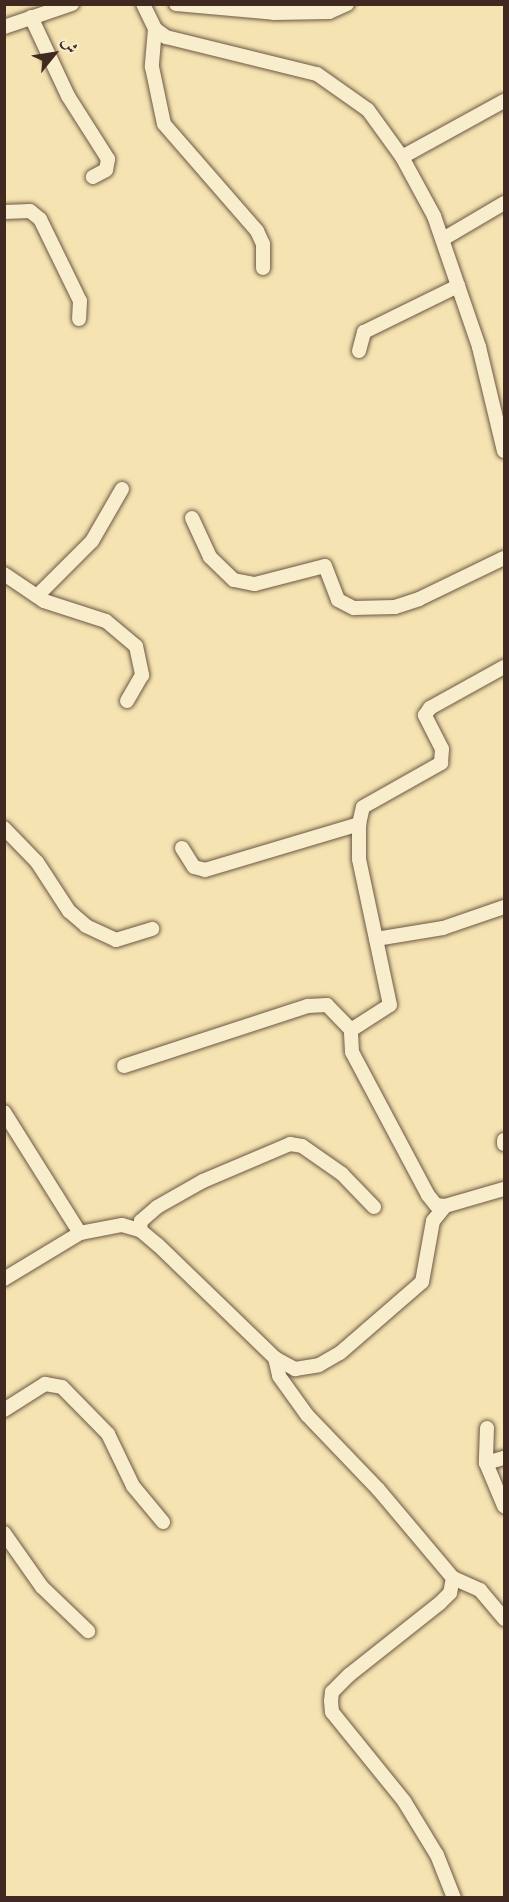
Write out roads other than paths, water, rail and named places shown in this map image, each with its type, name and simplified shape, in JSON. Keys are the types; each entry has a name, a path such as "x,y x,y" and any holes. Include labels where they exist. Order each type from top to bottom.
{"street":[{"path":"4,27 72,4"},
{"path":"143,4 155,29 152,67 164,124 257,231 263,244 263,268"},
{"path":"177,4 274,13 329,12 347,4"},
{"path":"31,17 68,96 108,159 106,170 93,177"},
{"path":"155,29 180,42 317,74 368,110 402,158 443,239 502,419 504,451"},
{"path":"402,158 504,101"},
{"path":"443,239 504,203"},
{"path":"4,212 30,211 40,219 80,301 79,319"},
{"path":"359,351 364,332 459,286"},
{"path":"37,596 92,541 122,489"},
{"path":"192,518 210,557 234,580 255,584 325,566 338,600 354,608 395,607 419,599 504,558"},
{"path":"4,574 37,596 98,617 136,646 141,675 127,700"},
{"path":"351,1030 390,1008 359,859 358,824 363,807 443,760 425,716 430,708 504,667"},
{"path":"182,848 194,867 205,870 358,824"},
{"path":"4,828 37,862 69,911 86,926 116,940 152,929"},
{"path":"376,939 443,928 504,907"},
{"path":"124,1066 308,1006 327,1005 351,1030 352,1052 428,1195 436,1205 445,1206 504,1189"},
{"path":"4,1112 80,1233"},
{"path":"140,1230 141,1221 157,1207 203,1181 290,1144 302,1146 342,1174 374,1207"},
{"path":"4,1279 80,1233 122,1225 140,1230 275,1358 295,1369 319,1365 407,1300 422,1282 433,1221 445,1206"},
{"path":"275,1358 291,1397 453,1578 480,1590 504,1619"},
{"path":"4,1410 45,1384 62,1387 108,1434 136,1491 163,1522"},
{"path":"487,1428 486,1463 504,1506"},
{"path":"486,1463 504,1458"},
{"path":"4,1533 42,1587 88,1631"},
{"path":"453,1578 445,1598 349,1675 332,1692 330,1701 332,1712 404,1801 437,1855 454,1898"}]}
